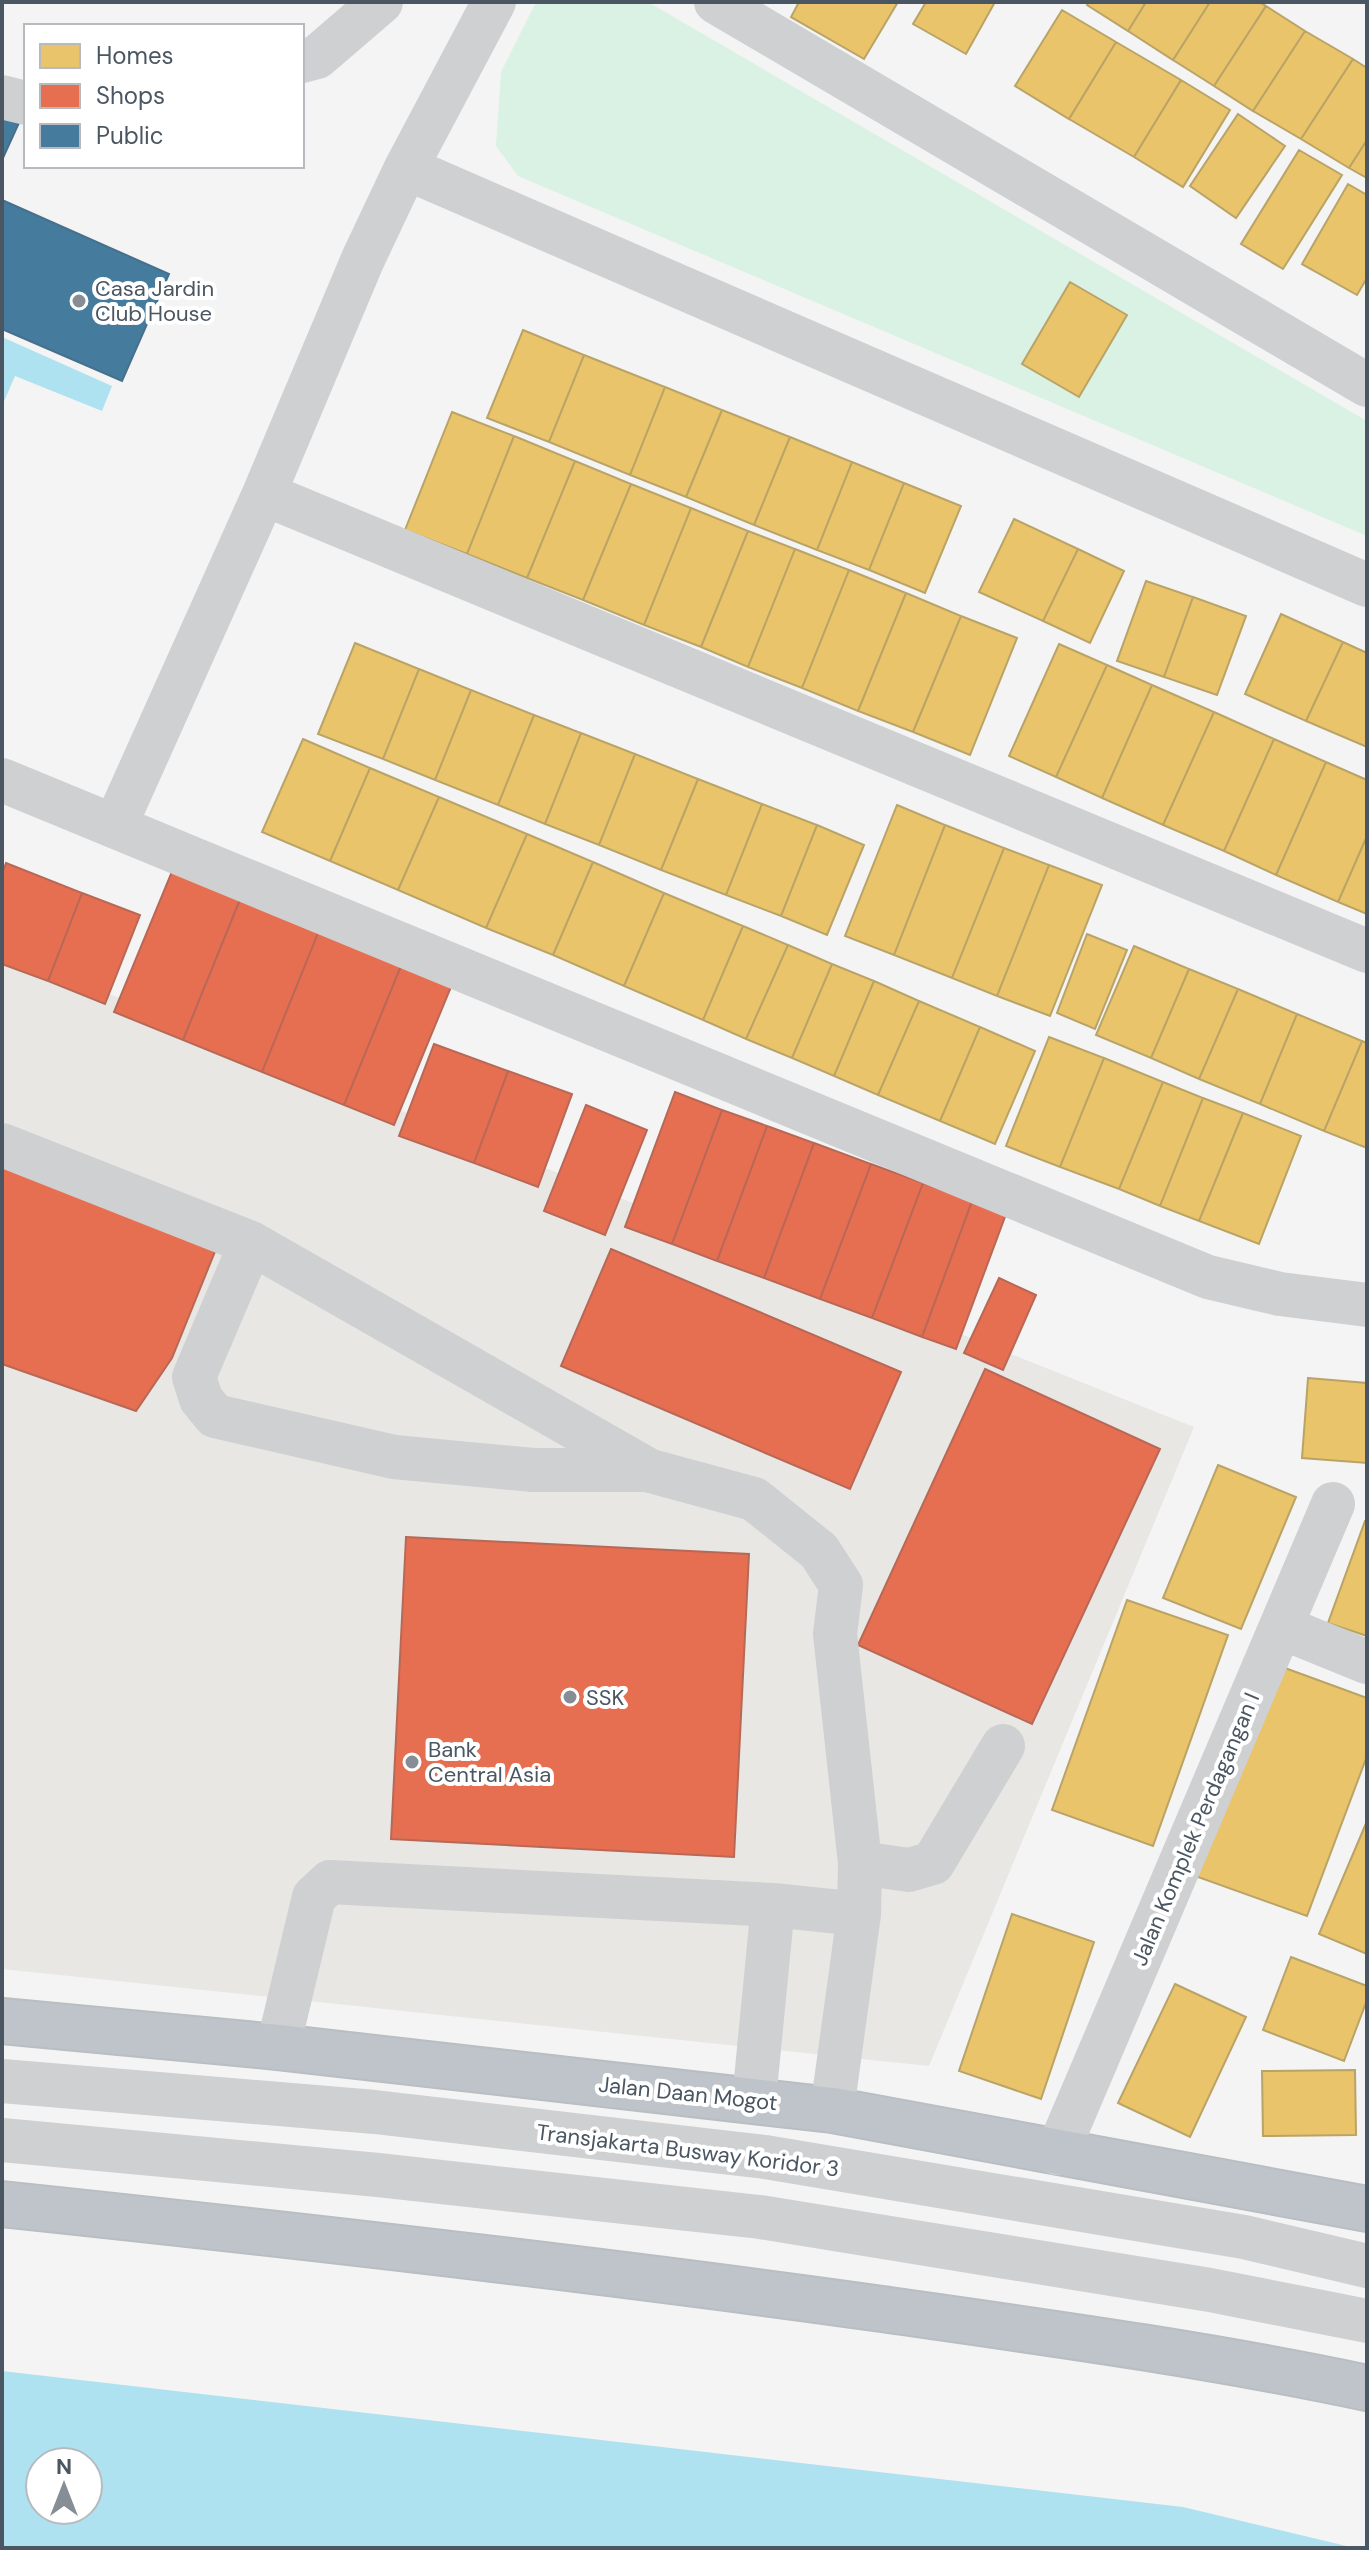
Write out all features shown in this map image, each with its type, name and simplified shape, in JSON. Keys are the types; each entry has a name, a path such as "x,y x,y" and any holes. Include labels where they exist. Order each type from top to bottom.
{"highway":[{"name":"Jalan Daan Mogot","path":"2,2021 278,2047 832,2110 1367,2209"},
{"path":"2,2204 298,2235 773,2294 1151,2347 1367,2388"}],"street":[{"path":"304,60 317,57 381,2"},
{"path":"115,826 264,494 363,259 406,168 494,2"},
{"path":"716,2 1367,385"},
{"path":"2,97 24,102"},
{"path":"406,168 1367,585"},
{"path":"264,494 1367,951"},
{"path":"2,780 1208,1277 1280,1294 1367,1305"},
{"path":"2,1145 251,1243 647,1470 754,1499 819,1551 841,1585 835,1634 860,1863 859,1914 832,2110"},
{"path":"251,1243 194,1377 201,1399 215,1416 394,1457 533,1470 647,1470"},
{"name":"Jalan Komplek Perdagangan I","path":"1057,2153 1333,1504"},
{"path":"1281,1627 1367,1662"},
{"path":"860,1863 909,1870 933,1863 1003,1746"},
{"path":"278,2047 314,1897 330,1882 773,1905 859,1914"},
{"path":"754,2100 773,1905"},
{"name":"Transjakarta Busway Koridor 3","path":"2,2081 375,2112 765,2157 1244,2237 1367,2266"},
{"path":"2,2140 394,2177 760,2217 1210,2290 1367,2321"}],"shaded area":[{"path":"2,951 1194,1427 929,2066 2,1969"}],"green space":[{"path":"536,2 648,2 1367,421 1367,536 518,176 496,146 501,72"}],"water":[{"path":"2,337 112,386 102,411 15,376 2,406"},
{"path":"2,2371 1183,2507 1355,2548 2,2548"}],"building: Homes":[{"path":"799,2 898,2 864,59 791,17"},
{"path":"926,2 995,2 966,54 913,24"},
{"path":"1089,2 1146,2 1128,31 1087,5"},
{"path":"1146,2 1210,2 1173,60 1128,31"},
{"path":"1210,2 1259,2 1266,6 1214,86 1173,60"},
{"path":"1266,6 1305,31 1253,111 1214,86"},
{"path":"1062,10 1116,42 1069,119 1015,86"},
{"path":"1305,31 1353,59 1301,139 1253,111"},
{"path":"1116,42 1181,80 1134,157 1069,119"},
{"path":"1353,59 1367,68 1367,140 1349,168 1301,139"},
{"path":"1181,80 1230,110 1183,187 1134,157"},
{"path":"1238,114 1285,146 1236,218 1190,186"},
{"path":"1367,140 1367,178 1349,168"},
{"path":"1299,150 1342,175 1283,269 1241,244"},
{"path":"1348,184 1367,195 1367,278 1357,295 1302,264"},
{"path":"1070,282 1127,315 1079,397 1022,364"},
{"path":"523,330 584,355 549,442 487,418"},
{"path":"584,355 665,387 630,475 549,442"},
{"path":"665,387 722,410 686,497 630,475"},
{"path":"722,410 790,437 754,525 686,497"},
{"path":"452,412 514,436 467,554 405,530"},
{"path":"514,436 575,461 527,578 467,554"},
{"path":"790,437 852,462 817,550 754,525"},
{"path":"575,461 631,484 583,600 527,578"},
{"path":"852,462 904,483 869,570 817,550"},
{"path":"904,483 961,506 925,593 869,570"},
{"path":"631,484 691,508 644,625 583,600"},
{"path":"691,508 748,531 701,647 644,625"},
{"path":"1014,519 1078,549 1043,621 979,592"},
{"path":"748,531 795,549 748,667 701,647"},
{"path":"795,549 849,570 802,688 748,667"},
{"path":"1078,549 1124,571 1090,643 1043,621"},
{"path":"849,570 906,593 858,711 802,688"},
{"path":"1146,581 1193,597 1164,677 1117,661"},
{"path":"906,593 961,616 913,732 858,711"},
{"path":"1193,597 1246,616 1217,695 1164,677"},
{"path":"1281,614 1343,642 1306,721 1245,694"},
{"path":"961,616 1017,638 970,755 913,732"},
{"path":"1343,642 1367,653 1367,747 1306,721"},
{"path":"355,643 419,669 383,759 318,734"},
{"path":"1059,644 1107,665 1056,777 1009,756"},
{"path":"1107,665 1152,685 1102,798 1056,777"},
{"path":"419,669 471,690 435,780 383,759"},
{"path":"1152,685 1214,712 1163,825 1102,798"},
{"path":"471,690 534,715 498,805 435,780"},
{"path":"1214,712 1274,739 1224,851 1163,825"},
{"path":"534,715 581,733 545,824 498,805"},
{"path":"581,733 635,754 599,845 545,824"},
{"path":"303,739 370,768 330,861 262,832"},
{"path":"1274,739 1326,762 1276,875 1224,851"},
{"path":"635,754 698,779 661,870 599,845"},
{"path":"1326,762 1367,780 1367,836 1338,902 1276,875"},
{"path":"370,768 439,797 398,890 330,861"},
{"path":"698,779 762,804 726,895 661,870"},
{"path":"439,797 527,834 486,928 398,890"},
{"path":"762,804 817,825 781,916 726,895"},
{"path":"897,805 945,825 894,955 845,936"},
{"path":"817,825 864,845 827,935 781,916"},
{"path":"945,825 1004,848 952,978 894,955"},
{"path":"527,834 593,862 553,955 486,928"},
{"path":"1367,836 1367,914 1338,902"},
{"path":"1004,848 1049,865 997,996 952,978"},
{"path":"593,862 664,893 624,986 553,955"},
{"path":"1049,865 1102,885 1050,1016 997,996"},
{"path":"664,893 743,926 703,1020 624,986"},
{"path":"743,926 788,945 746,1039 703,1020"},
{"path":"1087,934 1127,950 1095,1029 1057,1013"},
{"path":"788,945 832,964 792,1058 746,1039"},
{"path":"1134,946 1189,969 1151,1058 1096,1035"},
{"path":"832,964 874,981 834,1076 792,1058"},
{"path":"1189,969 1238,989 1199,1079 1151,1058"},
{"path":"874,981 919,1001 878,1095 834,1076"},
{"path":"1238,989 1297,1014 1260,1104 1199,1079"},
{"path":"919,1001 980,1027 940,1121 878,1095"},
{"path":"1297,1014 1362,1041 1324,1131 1260,1104"},
{"path":"980,1027 1035,1051 995,1144 940,1121"},
{"path":"1049,1037 1104,1058 1060,1167 1006,1146"},
{"path":"1362,1041 1367,1043 1367,1148 1324,1131"},
{"path":"1104,1058 1163,1082 1119,1189 1060,1167"},
{"path":"1163,1082 1203,1098 1160,1206 1119,1189"},
{"path":"1203,1098 1243,1113 1199,1221 1160,1206"},
{"path":"1243,1113 1301,1136 1259,1244 1199,1221"},
{"path":"1308,1378 1367,1383 1367,1463 1302,1458"},
{"path":"1218,1465 1296,1497 1241,1629 1163,1598"},
{"path":"1367,1521 1367,1636 1328,1623"},
{"path":"1127,1600 1228,1635 1153,1846 1052,1810"},
{"path":"1274,1664 1367,1698 1367,1756 1307,1916 1195,1876"},
{"path":"1367,1821 1367,1954 1319,1934"},
{"path":"1012,1914 1094,1942 1041,2099 959,2071"},
{"path":"1291,1957 1367,1986 1367,2000 1344,2061 1263,2030"},
{"path":"1175,1984 1246,2017 1190,2137 1118,2103"},
{"path":"1355,2070 1356,2135 1263,2136 1262,2071"}],"building: Shops":[{"path":"6,863 82,893 48,981 2,964 2,874"},
{"path":"173,869 241,897 183,1040 114,1012"},
{"path":"82,893 140,915 105,1004 48,981"},
{"path":"241,897 320,928 262,1072 183,1040"},
{"path":"320,928 403,961 344,1105 262,1072"},
{"path":"403,961 453,982 394,1125 344,1105"},
{"path":"434,1044 508,1071 474,1163 399,1136"},
{"path":"508,1071 572,1094 538,1187 474,1163"},
{"path":"675,1092 722,1110 672,1244 625,1227"},
{"path":"586,1105 647,1130 605,1235 544,1211"},
{"path":"722,1110 767,1126 717,1261 672,1244"},
{"path":"767,1126 814,1143 764,1278 717,1261"},
{"path":"814,1143 871,1164 820,1299 764,1278"},
{"path":"2,1163 216,1249 172,1358 136,1411 2,1364"},
{"path":"871,1164 923,1183 872,1318 820,1299"},
{"path":"923,1183 972,1201 922,1337 872,1318"},
{"path":"972,1201 1006,1214 956,1349 922,1337"},
{"path":"611,1249 901,1372 850,1489 561,1366"},
{"path":"999,1278 1036,1295 1003,1370 964,1353"},
{"path":"985,1369 1160,1449 1032,1724 858,1645"},
{"name":"SSK","path":"406,1537 749,1554 734,1857 391,1839"}],"building: Public":[{"path":"2,105 23,114 2,160"},
{"name":"Casa Jardin Club House","path":"2,200 169,274 122,381 2,329"}],"place":[{"name":"Casa Jardin Club House","path":"79,301"},
{"name":"SSK","path":"570,1697"},
{"name":"Bank Central Asia","path":"412,1762"}]}
